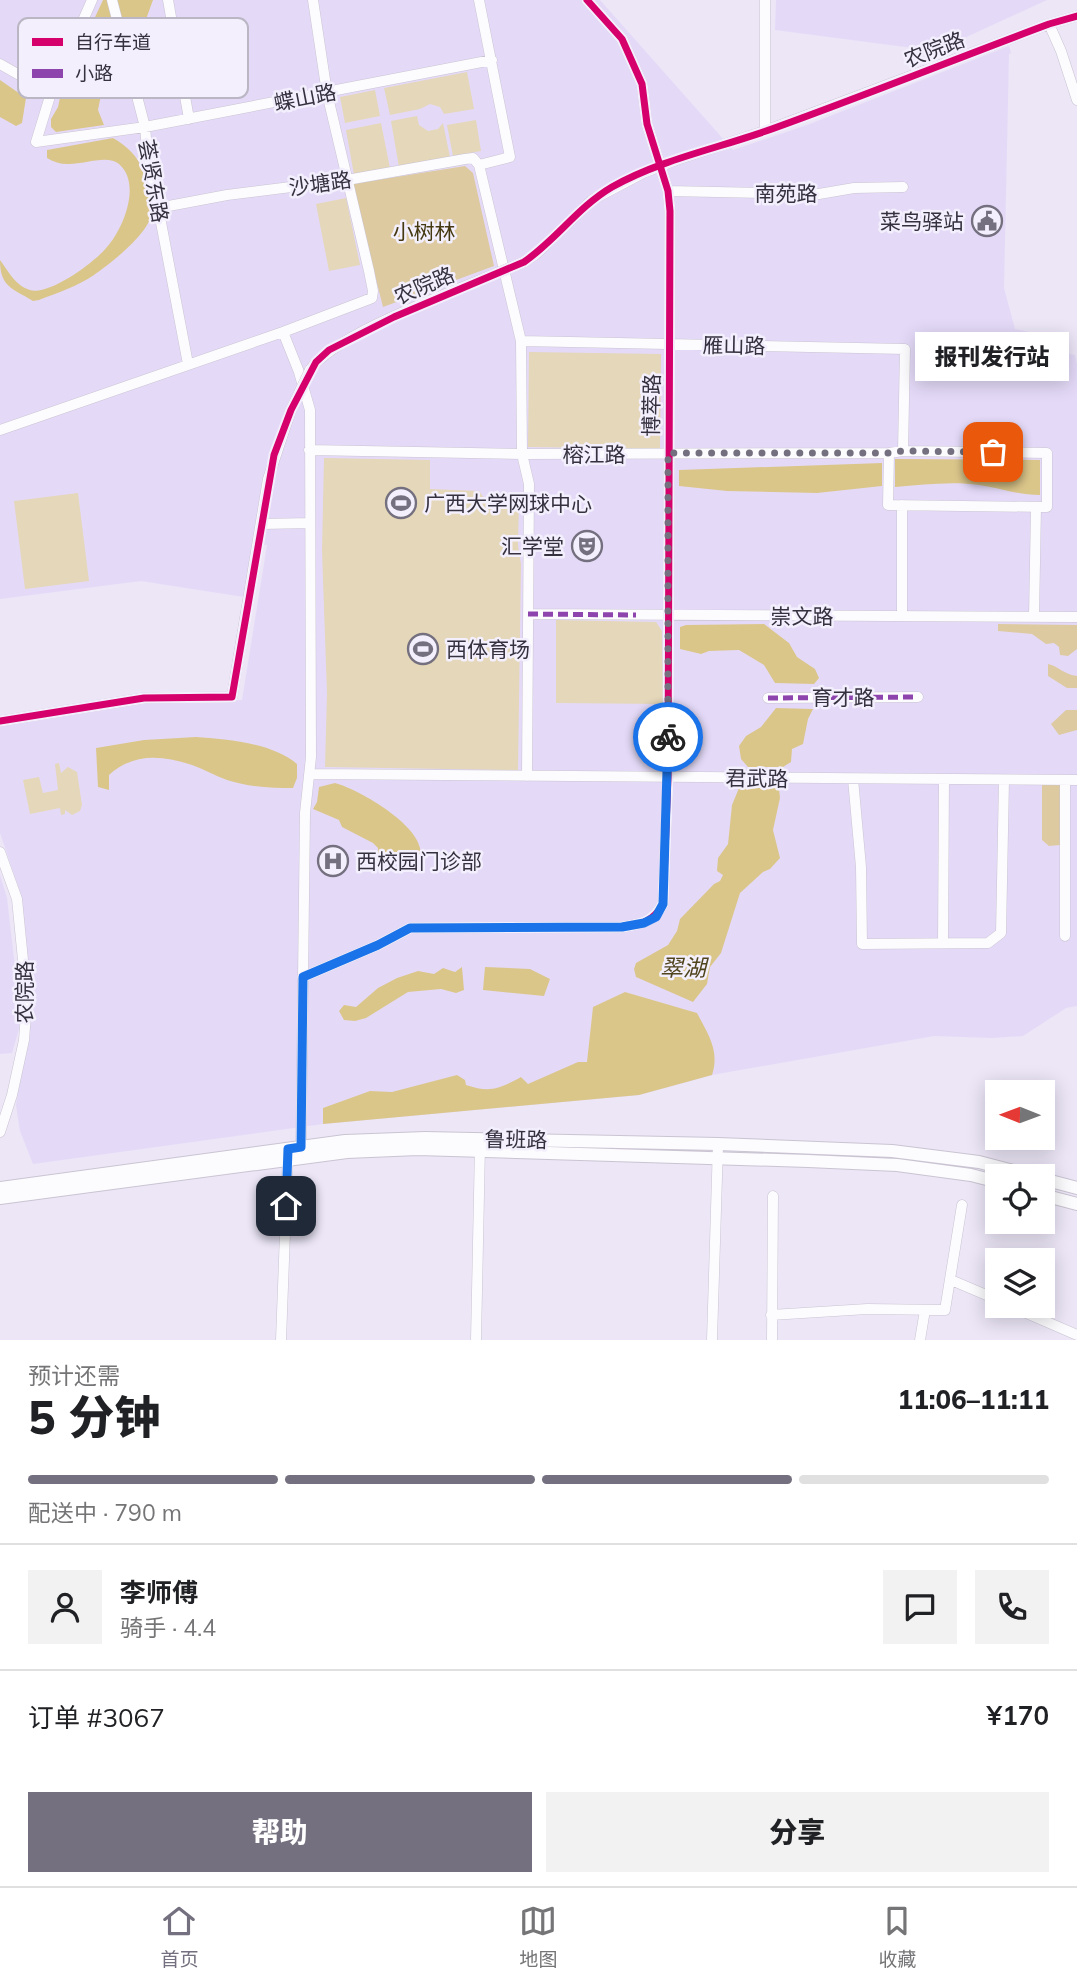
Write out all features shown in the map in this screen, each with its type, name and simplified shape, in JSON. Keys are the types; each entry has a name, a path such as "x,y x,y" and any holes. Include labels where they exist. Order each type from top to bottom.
{"main road":[{"name":"鲁班路","path":"0,1198 292,1152 345,1141 399,1139 718,1158 897,1165 985,1179"},
{"name":"鲁班路","path":"0,1188 292,1152 480,1145 718,1144 892,1150 987,1164"},
{"path":"1055,1182 1077,1188"},
{"path":"1055,1198 1077,1204"}],"street":[{"path":"84,18 92,0"},
{"name":"荟贤东路","path":"112,0 116,18"},
{"path":"168,0 171,18"},
{"path":"0,430 283,332 368,301 373,295 327,93 313,0"},
{"path":"479,0 510,158 479,165 521,341 522,454 529,484 527,776"},
{"name":"博萃路","path":"303,977 378,945 410,928 622,927 644,923 656,917 663,904 668,777 668,191 650,135 642,84 630,55 622,39 587,0"},
{"path":"765,0 765,131"},
{"name":"农院路","path":"0,721 144,698 232,697 274,455 290,410 310,370 329,350 394,317 524,262 592,200 642,173 765,131 1049,24 1077,16"},
{"path":"1049,24 1077,100"},
{"name":"蝶山路","path":"49,98 36,142 145,127 492,60"},
{"path":"0,64 18,74"},
{"name":"荟贤东路","path":"137,98 145,127 188,364"},
{"path":"185,98 189,119"},
{"name":"沙塘路","path":"158,208 465,159 473,158 479,165"},
{"name":"南苑路","path":"668,191 819,194 854,188 903,187"},
{"path":"281,1340 303,977 304,813 310,774 310,410 306,392 283,332"},
{"name":"雁山路","path":"521,341 905,349 903,451"},
{"name":"榕江路","path":"309,450 522,454 903,451 1047,453 1047,507 1036,507"},
{"path":"889,453 888,505 1036,507 1034,617"},
{"path":"902,505 902,616"},
{"path":"262,524 310,523"},
{"name":"崇文路","path":"528,614 1077,617"},
{"name":"育才路","path":"768,698 918,697"},
{"name":"君武路","path":"310,774 1077,780"},
{"path":"853,779 861,867 862,944 988,943 1001,933 1004,780"},
{"path":"943,943 944,779"},
{"path":"1065,780 1065,936"},
{"name":"农院路","path":"0,852 17,899 27,1001 24,1040 0,1132"},
{"path":"712,1340 718,1144"},
{"path":"476,1340 480,1145"},
{"path":"772,1340 773,1196"},
{"path":"771,1315 867,1309 945,1310 962,1205"},
{"path":"951,1280 985,1294"},
{"path":"920,1340 925,1310"},
{"path":"1038,1318 1077,1335"}],"shaded area":[{"path":"0,0 600,0 733,150 807,125 1009,46 1011,53 1004,288 1015,329 1058,338 1060,352 1075,355 1077,364 1077,1006 1066,1008 1023,1036 934,1036 712,1075 639,1095 323,1124 33,1164 20,1131 16,1105 31,1005 21,895 0,833 0,726 144,701 242,700 267,545 253,543 244,597 141,581 0,599"},
{"path":"776,0 1047,0 936,51 775,30"},
{"path":"467,72 474,109 444,114 440,107 430,104 420,109 390,115 384,88"},
{"path":"375,90 380,116 345,123 340,97"},
{"path":"417,116 419,125 428,131 438,129 443,123 450,157 399,167 391,121"},
{"path":"476,120 481,151 453,156 447,125"},
{"path":"381,123 390,168 354,175 346,130"},
{"path":"346,198 360,265 329,271 316,204"},
{"path":"529,352 661,354 660,449 528,447"},
{"name":"西体育场","path":"324,458 430,460 430,489 479,491 484,498 519,499 518,546 521,564 518,770 325,767 327,693 322,551"},
{"path":"78,493 89,581 25,589 14,501"},
{"path":"556,620 656,622 662,631 663,704 556,703"},
{"path":"59,763 61,773 68,767 77,772 82,805 80,811 72,815 65,810 65,814 61,815 60,808 30,814 23,780 39,777 43,793 58,790 55,764"},
{"path":"0,875 7,898 20,1011 19,1029 12,1053 0,1054"}],"green space":[{"name":"小树林","path":"465,166 473,173 494,266 383,307 352,184"},
{"path":"998,624 1077,625 1077,649 1068,656 1060,655 1059,647 1054,643 1046,644 1032,634 998,631"},
{"path":"1048,664 1077,676 1077,688 1067,688 1048,676"},
{"path":"1066,710 1077,710 1077,730 1059,735 1051,724"},
{"path":"1042,785 1060,785 1060,845 1049,846 1042,840"}],"water":[{"path":"103,0 153,0 146,18 95,18"},
{"path":"0,80 18,92 18,98 26,98 22,123 16,126 0,117"},
{"path":"60,98 101,98 98,110 104,125 56,132 51,127 51,119"},
{"path":"113,138 132,153 142,169 152,212 150,220 129,247 94,275 67,289 33,301 9,286 2,276 0,260 16,282 30,290 48,288 60,283 93,261 107,247 124,218 130,194 126,173 114,161 62,164 47,158 47,150"},
{"path":"895,459 1040,460 1040,495 968,484 895,487"},
{"path":"882,463 882,486 817,493 727,491 679,486 679,470"},
{"path":"764,624 789,643 797,657 815,669 819,678 814,684 775,683 764,665 739,650 709,651 701,654 680,649 680,627 686,625"},
{"path":"776,708 813,709 803,744 792,749 791,762 783,767 748,767 741,759 739,746 746,736 761,727"},
{"path":"196,737 249,743 287,757 297,764 297,778 293,788 243,784 192,765 159,758 128,763 109,775 109,790 98,787 96,748 144,740"},
{"path":"335,783 371,799 408,828 420,848 418,864 411,865 395,860 377,863 378,848 373,843 342,827 339,820 313,809 319,787"},
{"name":"翠湖","path":"739,788 779,788 780,798 773,830 780,858 740,893 721,953 710,967 707,984 693,1002 636,977 634,969 636,963 668,945 677,931 680,919 720,881 723,875 717,871 718,858 728,844 732,805"},
{"path":"462,967 464,990 456,993 441,989 408,992 366,1018 355,1021 344,1020 339,1011 344,1005 356,1007 378,988 397,978 418,971 434,974 443,968 455,972"},
{"path":"485,967 530,969 550,979 544,996 483,990"},
{"path":"625,992 697,1013 714,1050 712,1075 639,1095 323,1124 323,1108 370,1091 392,1092 457,1075 465,1080 466,1085 482,1089 500,1087 521,1077 528,1084 578,1062 587,1062 593,1007"}],"marked path":[{"path":"528,614 636,615"},
{"path":"768,698 918,697"}],"cycle path":[{"path":"303,977 378,945 410,928 622,927 646,921 655,915 663,904 668,777 670,211 668,191 647,124 642,84 622,39 587,0"},
{"path":"0,721 144,698 232,697 274,455 291,410 316,362 329,350 394,317 524,262 588,204 630,178 668,162 766,131 1049,24 1077,16"}],"way so far":[{"path":"668,737 668,453 993,452"}],"place":[{"name":"菜鸟驿站","path":"987,221"},
{"name":"报刊发行站","path":"993,452"},
{"name":"广西大学网球中心","path":"401,503"},
{"name":"汇学堂","path":"587,546"},
{"name":"西体育场","path":"423,649"},
{"name":"西校园门诊部","path":"333,861"}],"route":[{"path":"286,1206 288,1149 301,1147 303,977 378,945 410,928 602,928 644,923 656,917 663,904 668,737"}]}
